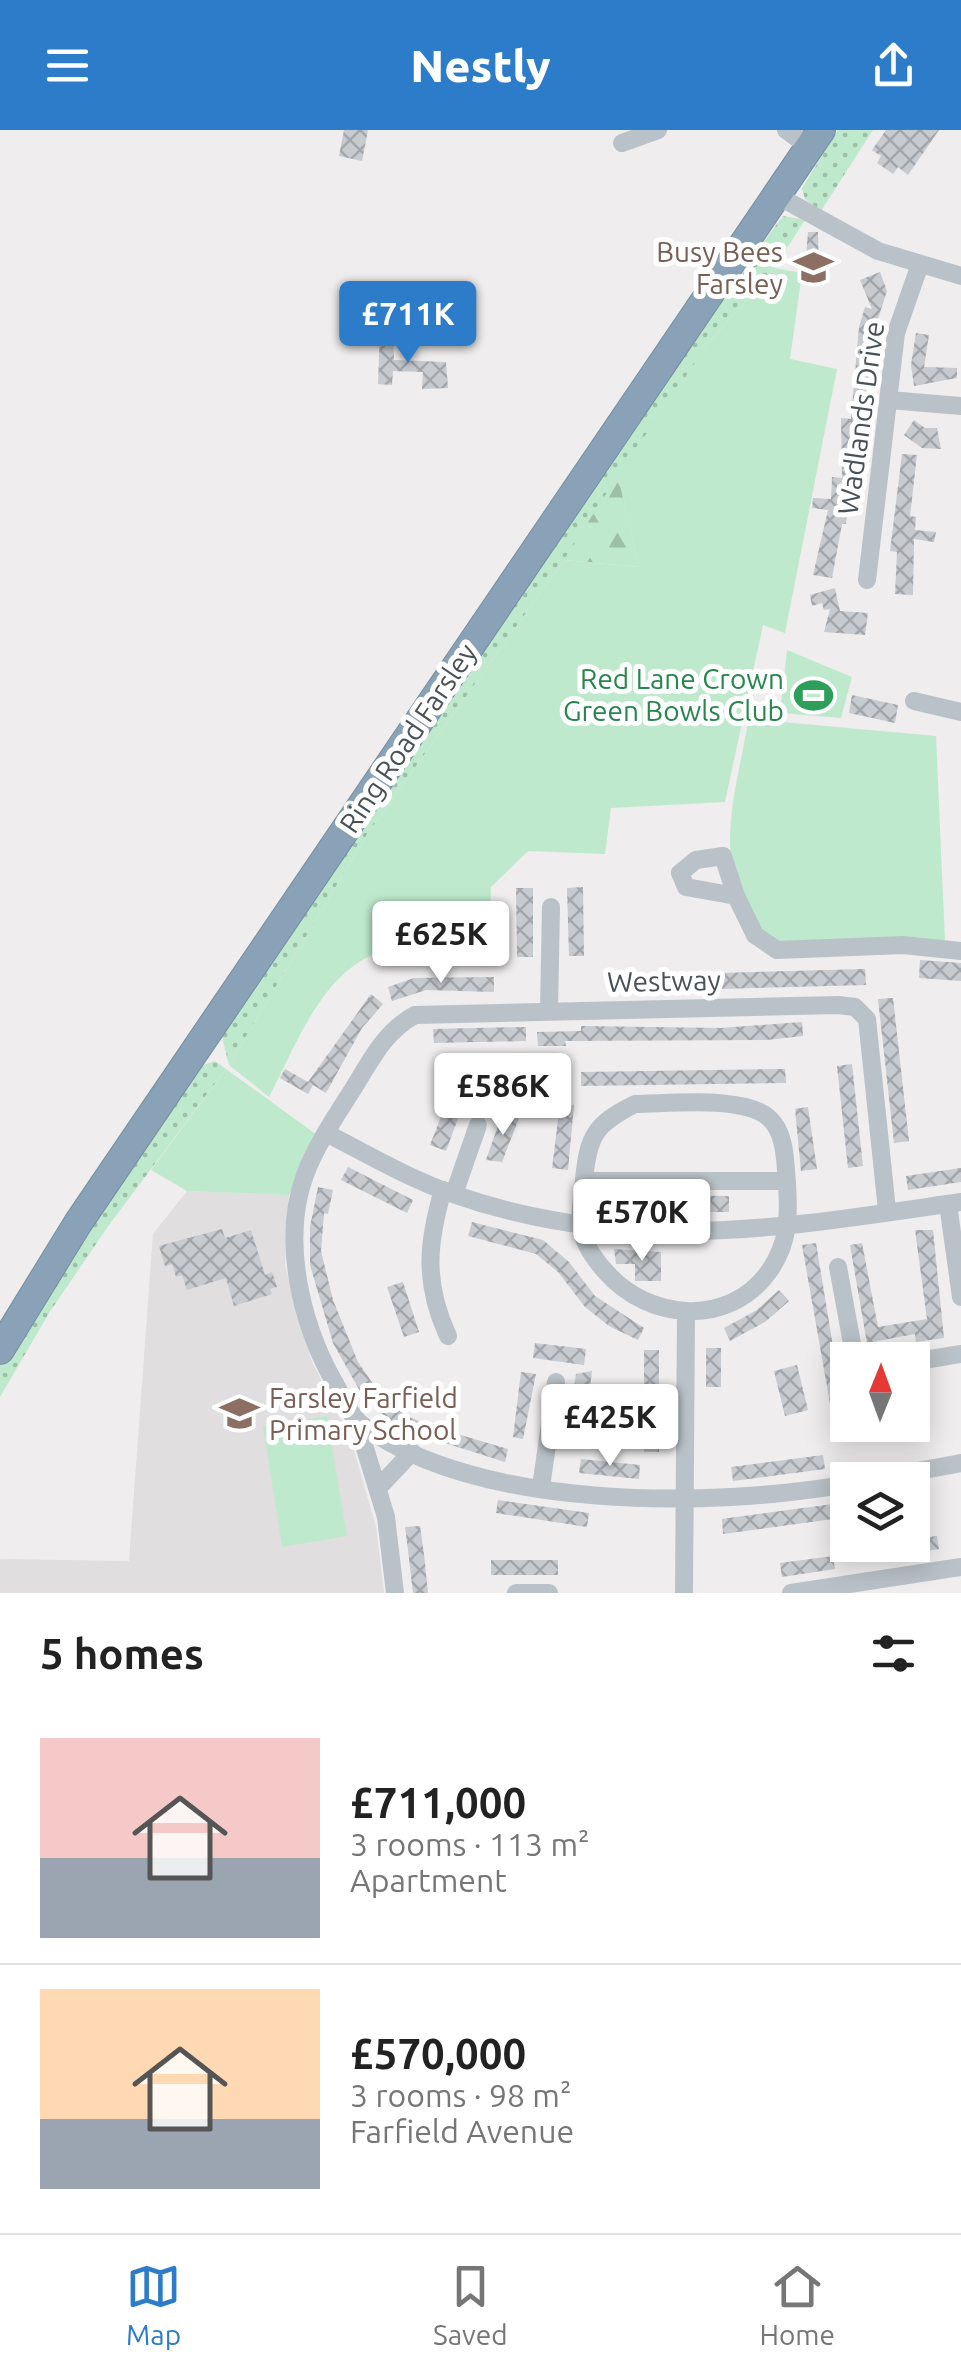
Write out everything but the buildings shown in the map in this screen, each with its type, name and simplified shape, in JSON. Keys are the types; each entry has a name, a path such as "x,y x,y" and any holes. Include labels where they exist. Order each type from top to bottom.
{"highway":[{"name":"Ring Road Farsley","path":"0,1350 78,1223 816,138"}],"street":[{"path":"622,143 658,130"},
{"path":"786,130 816,138"},
{"path":"776,195 875,250 961,276"},
{"name":"Wadlands Drive","path":"867,580 896,333 918,266"},
{"path":"888,400 961,406"},
{"path":"914,702 961,712"},
{"path":"736,896 755,935 776,950 902,944 961,951"},
{"path":"549,1011 551,907"},
{"name":"Westway","path":"395,1593 379,1487 357,1422 318,1352 302,1298 296,1254 298,1202 305,1174 383,1040 402,1022 435,1012 854,1007 867,1019 888,1210"},
{"path":"634,1104 734,1104 770,1119 782,1141 786,1181 788,1226 784,1249 762,1281 724,1304 686,1314 645,1304 624,1292 593,1258 581,1227 584,1181 596,1129 634,1104"},
{"path":"448,1336 430,1290 428,1240 478,1125"},
{"path":"326,1133 448,1192 581,1227 683,1235 788,1226 954,1203 961,1298"},
{"path":"584,1181 786,1181"},
{"path":"838,1267 853,1342"},
{"path":"684,1593 686,1314"},
{"path":"930,1359 961,1354"},
{"path":"541,1487 556,1382"},
{"path":"357,1422 412,1452 475,1474 541,1487 685,1502 785,1495 830,1487"},
{"path":"379,1487 412,1452"},
{"path":"930,1469 961,1463"},
{"path":"792,1593 961,1567"},
{"path":"516,1593 549,1593"}],"shaded area":[{"name":"Farsley Farfield Primary School","path":"187,1191 289,1195 285,1266 312,1362 350,1436 376,1527 384,1593 0,1593 0,1559 129,1561 153,1234"}],"green space":[{"path":"838,130 873,130 821,211 805,199 802,188"},
{"path":"783,216 805,220 774,268 708,344 564,560 368,833 229,1065 222,1037 225,1027 723,296"},
{"path":"774,268 802,273 790,359 837,369 785,633 763,625 725,802 611,808 605,854 528,851 491,887 489,948 398,949 366,958 329,989 269,1097 229,1065 368,833 564,560 639,567 618,475 708,344"},
{"path":"618,475 639,567 564,560"},
{"name":"Red Lane Crown Green Bowls Club","path":"787,650 852,677 841,718 780,713"},
{"path":"758,720 936,736 945,942 775,944 753,919 732,867 730,840 748,723"},
{"path":"215,1061 226,1069 109,1225 49,1313 0,1397 0,1365 49,1282 197,1067"},
{"path":"226,1069 317,1135 289,1195 187,1191 151,1170"},
{"path":"327,1416 347,1536 282,1547 263,1426"}],"place":[{"name":"Busy Bees Farsley","path":"813,268"},
{"name":"Red Lane Crown Green Bowls Club","path":"814,695"},
{"name":"Farsley Farfield Primary School","path":"239,1414"}]}
